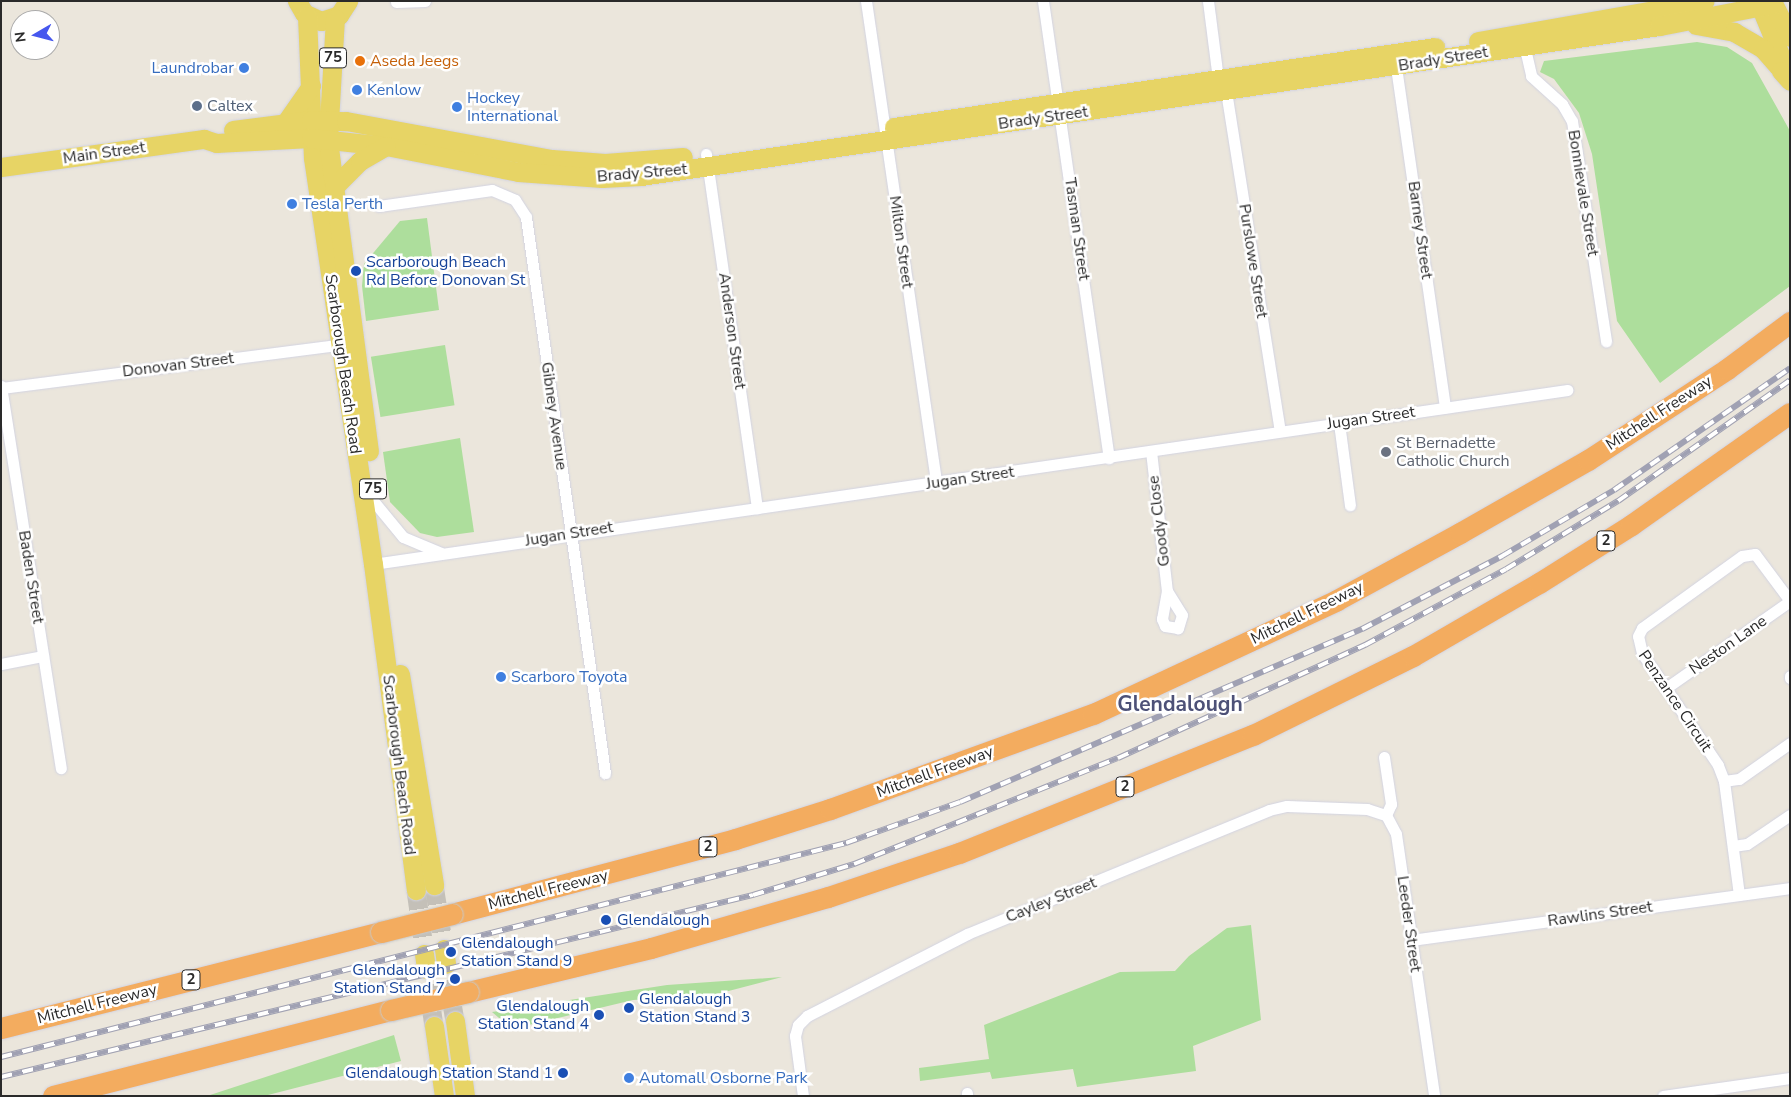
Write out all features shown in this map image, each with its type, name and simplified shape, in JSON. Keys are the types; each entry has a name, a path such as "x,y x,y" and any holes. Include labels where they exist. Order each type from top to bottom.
{"highway":[{"name":"Mitchell Freeway","path":"1,1028 650,863 830,810 1093,714 1337,600 1460,533 1588,460 1727,369 1790,322"},
{"name":"2","path":"53,1096 391,1010 651,948 820,900 959,853 1253,735 1413,656 1539,583 1639,519 1790,413"}],"main road":[{"path":"302,9 321,21 335,18 348,1"},
{"name":"Brady Street","path":"320,129 386,146 518,172 558,176 641,176 707,160 1523,39 1705,1"},
{"path":"1766,3 1790,37"},
{"path":"1766,3 1785,71"},
{"name":"Brady Street","path":"1523,39 1672,24 1766,3"},
{"name":"Scarborough Beach Road","path":"302,9 311,86 334,187 347,344 375,503 379,563 416,890"},
{"name":"Scarborough Beach Road","path":"335,18 320,129 347,344 379,563 434,885"},
{"path":"1672,24 1704,25 1734,32 1763,49 1785,71"},
{"path":"286,122 311,86"},
{"name":"Main Street","path":"207,139 214,132 286,122 320,129"},
{"name":"Brady Street","path":"320,129 380,126 560,160 605,163 707,160"},
{"name":"Main Street","path":"1,168 207,139 216,143 320,129"},
{"path":"334,187 360,161 386,146"},
{"path":"455,1021 465,1096"},
{"path":"434,1026 444,1096"}],"street":[{"path":"396,2 425,1"},
{"name":"Milton Street","path":"866,1 936,482"},
{"name":"Tasman Street","path":"1043,1 1109,458"},
{"name":"Purslowe Street","path":"1208,1 1280,431"},
{"name":"Bonnievale Street","path":"1523,39 1531,76 1562,104 1572,121 1606,341"},
{"name":"Barney Street","path":"1395,59 1445,407"},
{"name":"Anderson Street","path":"707,160 758,508"},
{"name":"Gibney Avenue","path":"379,206 492,190 515,200 526,217 605,772"},
{"name":"Donovan Street","path":"1,387 347,344"},
{"name":"Baden Street","path":"1,387 61,768"},
{"name":"Jugan Street","path":"379,563 570,533 1109,458 1280,431 1567,390"},
{"path":"1339,423 1350,505"},
{"name":"Goody Close","path":"1151,451 1167,591"},
{"path":"375,503 402,537 416,545 445,554"},
{"name":"Penzance Circuit","path":"1739,895 1724,781 1718,765 1637,644 1642,628 1742,556 1755,554 1790,601"},
{"name":"Neston Lane","path":"1666,688 1790,601"},
{"path":"1,664 43,656"},
{"path":"1724,781 1739,779 1790,743"},
{"path":"1384,757 1391,804 1386,815"},
{"name":"Cayley Street","path":"803,1096 795,1036 798,1025 807,1016 966,934 1269,810 1287,806 1367,809 1386,815"},
{"name":"Leeder Street","path":"1386,815 1396,834 1434,1096"},
{"path":"1733,846 1747,844 1790,815"},
{"name":"Rawlins Street","path":"1411,940 1790,888"},
{"path":"1663,1096 1790,1078"}],"green space":[{"path":"1697,42 1727,47 1752,63 1790,131 1790,286 1660,383 1617,321 1592,154 1579,113 1554,79 1540,72 1544,61"},
{"path":"427,218 439,310 366,321 362,286 364,264 400,221"},
{"path":"445,345 455,405 380,417 371,357"},
{"path":"460,438 474,532 437,537 420,533 390,502 383,452"},
{"path":"1251,925 1261,1020 1193,1046 1196,1071 1077,1087 1073,1069 992,1079 990,1072 920,1081 919,1068 989,1059 984,1025 1120,972 1175,971 1189,956 1227,928"},
{"path":"782,977 675,1005 666,1006 651,999 633,1000 512,1029 492,1012 667,985"},
{"path":"394,1035 401,1061 264,1096 207,1096"}],"tunnel":[{"path":"434,885 442,935"},
{"path":"416,890 423,940"},
{"path":"448,979 455,1021"},
{"path":"428,984 434,1026"}],"railway":[{"path":"1,1057 846,843 960,802 1362,629 1502,556 1614,490 1790,368"},
{"path":"1,1077 753,895 854,864 1118,758 1365,645 1506,569 1618,501 1790,380"}],"place":[{"name":"Aseda Jeegs","path":"360,61"},
{"name":"Laundrobar","path":"244,68"},
{"name":"Kenlow","path":"357,90"},
{"name":"Caltex","path":"197,106"},
{"name":"Hockey International","path":"457,107"},
{"name":"Tesla Perth","path":"292,204"},
{"name":"Scarborough Beach Rd Before Donovan St","path":"356,271"},
{"name":"St Bernadette Catholic Church","path":"1386,452"},
{"name":"Scarboro Toyota","path":"501,677"},
{"name":"Glendalough","path":"606,920"},
{"name":"Glendalough Station Stand 9","path":"451,952"},
{"name":"Glendalough Station Stand 7","path":"455,979"},
{"name":"Glendalough Station Stand 3","path":"629,1008"},
{"name":"Glendalough Station Stand 4","path":"599,1015"},
{"name":"Glendalough Station Stand 1","path":"563,1073"},
{"name":"Automall Osborne Park","path":"629,1078"}],"district":[{"name":"Glendalough","path":"1180,704"}]}
